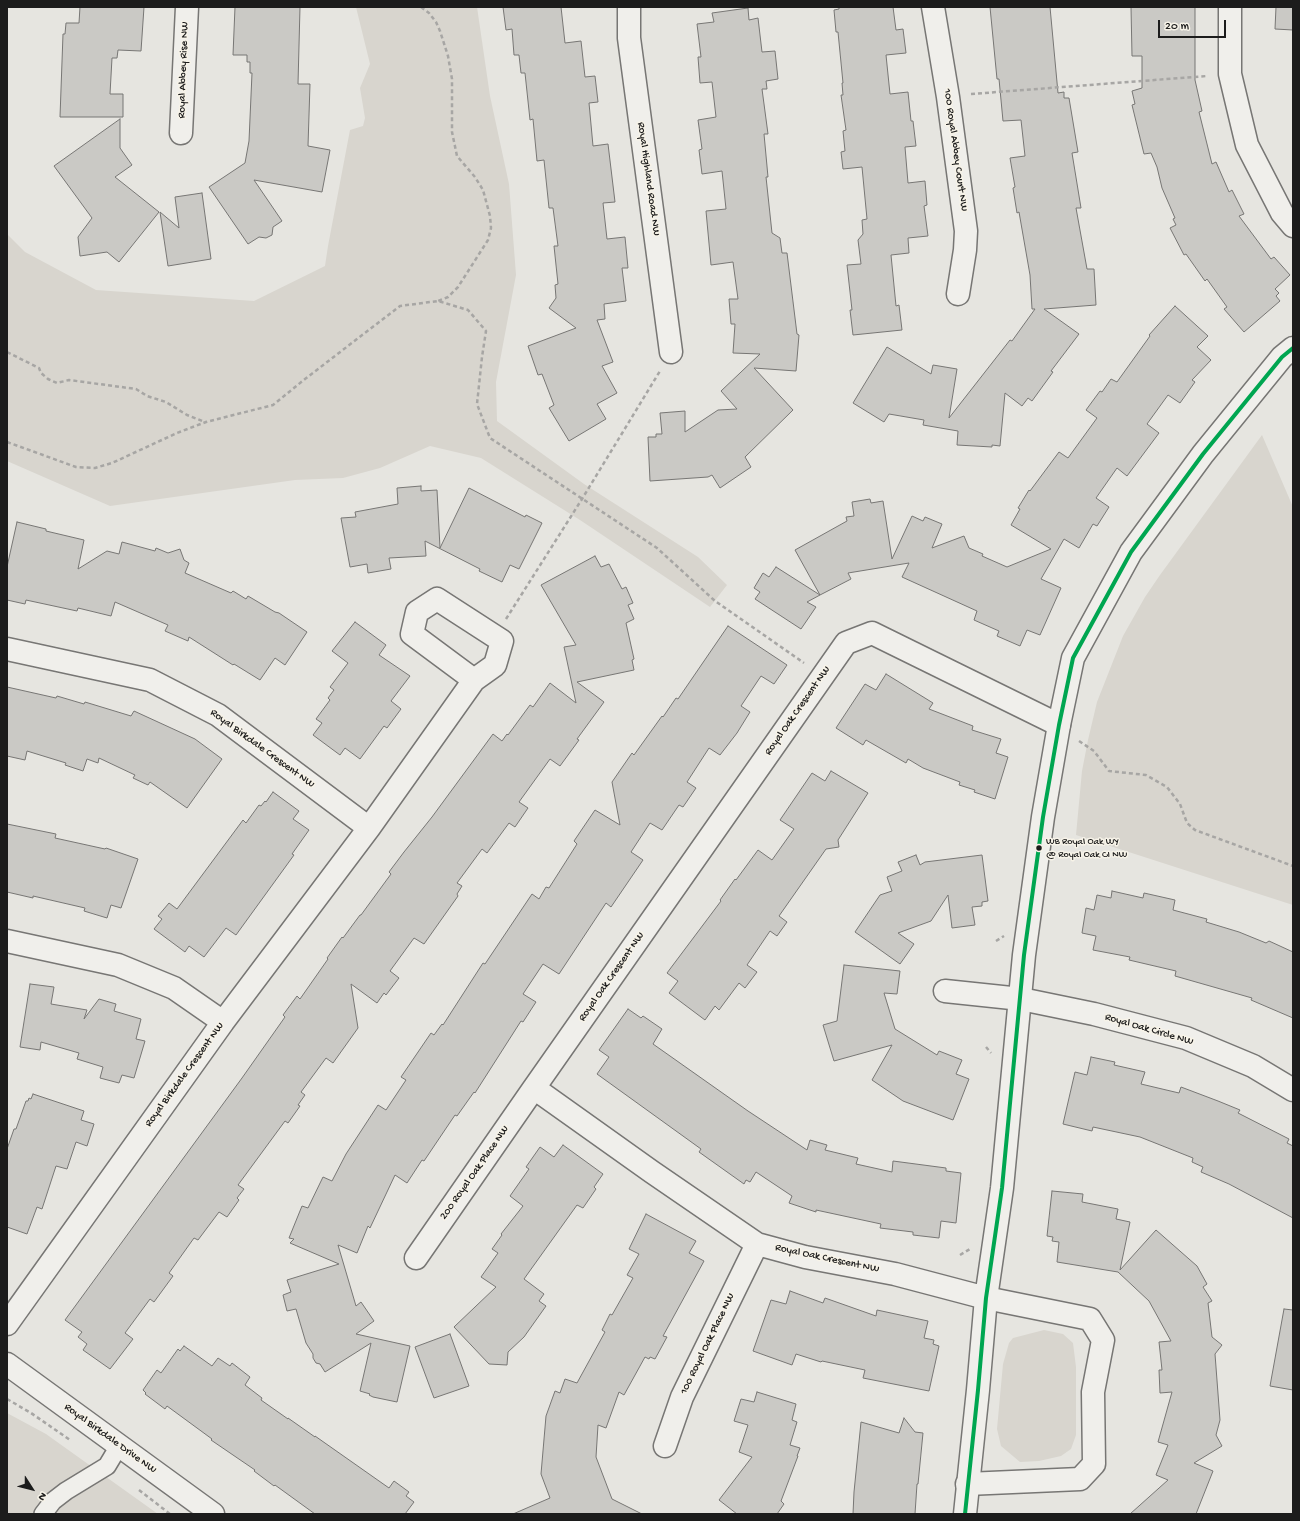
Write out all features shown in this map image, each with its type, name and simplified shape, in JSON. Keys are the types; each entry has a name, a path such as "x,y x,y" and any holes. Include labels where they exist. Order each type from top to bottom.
{"street":[{"name":"Royal Abbey Rise NW","path":"181,133 187,7"},
{"name":"Royal Highland Road NW","path":"629,7 629,38 671,352"},
{"name":"100 Royal Abbey Court NW","path":"933,7 948,97 966,231 965,250 958,294"},
{"path":"1230,7 1230,74 1247,146 1282,214 1293,226"},
{"path":"965,1514 986,1298 1002,1188 1024,955 1042,817 1073,658 1131,552 1203,454 1282,357 1293,348"},
{"path":"474,680 412,634 416,612 437,599 495,636"},
{"name":"Royal Oak Crescent NW","path":"967,1484 1080,1479 1094,1464 1093,1392 1103,1340 1090,1319 986,1298 895,1274 805,1257 757,1244 534,1088 846,643 872,633 1059,725"},
{"name":"Royal Birkdale Crescent NW","path":"7,1324 222,1022 369,828 474,680 495,665 502,641 495,636"},
{"name":"Royal Birkdale Crescent NW","path":"7,649 150,680 218,715 369,828"},
{"path":"7,941 118,965 174,988 222,1022"},
{"name":"Royal Oak Circle NW","path":"945,991 1021,999 1094,1014 1186,1038 1253,1066 1293,1090"},
{"name":"200 Royal Oak Place NW","path":"416,1258 534,1088"},
{"name":"100 Royal Oak Place NW","path":"665,1446 682,1397 757,1244"},
{"name":"Royal Birkdale Drive NW","path":"7,1364 213,1514"},
{"path":"43,1514 53,1501 66,1491 107,1466 119,1446"}],"path":[{"path":"7,442 76,467 95,468 112,463 177,433 206,422 274,405 305,379 400,306 438,301 448,297 458,287 488,240 491,228 490,216 483,190 475,177 456,156 452,132 452,79 448,56 436,22 429,13 421,7"},
{"path":"948,97 1230,74"},
{"path":"438,301 468,310 486,331 477,404 490,438 657,548 715,600 822,677"},
{"path":"7,352 39,368 48,379 57,383 69,380 136,389 151,398 166,402 187,416 206,422"},
{"path":"495,636 582,499 671,352"},
{"path":"1059,725 1082,744 1094,750 1109,771 1146,775 1167,787 1180,804 1187,824 1195,830 1293,866"}],"shaded area":[{"path":"356,7 477,7 490,96 509,184 516,275 496,382 497,421 584,484 698,557 727,585 710,607 580,520 481,458 430,446 380,468 343,478 295,480 110,506 7,461 7,234 25,252 96,290 254,301 325,266 350,130 363,126 365,118 360,88 370,64"},
{"path":"1262,435 1293,507 1293,905 1076,835 1082,771 1088,740 1097,702 1123,636 1145,597 1160,575"},
{"path":"1044,1330 1063,1334 1073,1343 1076,1367 1076,1435 1071,1449 1061,1456 1039,1461 1020,1462 1001,1446 997,1429 1003,1364 1009,1343 1013,1338"},
{"path":"7,1413 46,1434 158,1514 7,1514"}],"building":[{"path":"80,7 144,7 141,51 118,50 117,58 112,58 110,94 123,94 123,117 60,117 63,34 65,34 66,23 79,23"},
{"path":"235,7 300,7 298,84 310,84 308,146 330,150 322,192 254,180 282,221 273,227 272,235 266,238 259,237 248,244 209,187 245,163 249,141 252,73 250,73 250,62 247,62 247,55 233,55"},
{"path":"503,7 561,7 565,43 581,41 585,77 595,76 598,102 589,103 593,146 608,144 615,202 603,203 607,239 625,237 628,268 622,268 626,301 604,304 605,319 597,320 613,362 602,366 617,393 597,404 606,419 569,441 549,408 554,405 542,374 538,375 528,346 576,328 549,308 556,298 555,285 558,284 554,246 558,246 553,208 549,208 544,160 537,161 533,119 530,120 525,73 521,73 519,55 514,55 512,29 506,30"},
{"path":"839,7 893,7 896,30 903,29 906,53 886,55 890,94 908,92 911,121 913,121 916,146 905,147 908,183 925,181 927,205 924,206 928,236 908,238 909,253 891,255 896,306 899,305 902,330 853,335 847,265 861,264 858,240 863,234 862,220 867,219 862,167 843,169 841,152 845,151 843,131 846,130 841,95 843,95 843,83 838,32 836,32 834,10 839,9"},
{"path":"990,7 1050,7 1058,93 1064,92 1064,98 1069,98 1078,152 1072,153 1081,208 1076,208 1087,269 1094,269 1096,305 1044,309 1079,334 1051,371 1053,372 1032,401 1028,398 1022,406 1005,393 1000,446 992,445 992,447 957,445 958,431 923,425 924,420 889,414 884,422 853,403 887,347 931,374 933,365 957,369 949,418 1010,340 1012,341 1035,309 1032,309 1030,275 1019,212 1017,213 1013,188 1015,187 1010,158 1025,156 1021,120 1003,121 999,79 997,79"},
{"path":"1131,7 1195,7 1195,80 1202,111 1199,112 1212,164 1216,162 1229,192 1232,190 1244,214 1239,216 1271,259 1274,257 1290,275 1275,289 1279,293 1276,296 1280,301 1244,332 1224,309 1227,307 1207,279 1205,281 1186,254 1184,255 1170,228 1176,225 1173,219 1175,218 1162,188 1157,167 1151,153 1144,154 1132,105 1135,104 1132,91 1142,88 1142,56 1132,56"},
{"path":"1276,7 1293,7 1293,30 1275,29"},
{"path":"748,8 749,20 758,18 762,52 775,51 778,79 766,81 767,89 762,89 768,134 764,134 768,177 766,177 772,233 780,238 782,253 787,253 797,334 799,335 796,371 754,368 793,410 745,457 751,467 720,488 712,475 708,477 650,481 648,437 656,437 656,434 662,434 660,413 685,411 685,432 718,410 737,409 721,391 760,354 733,353 735,324 731,324 729,299 738,299 733,262 711,265 706,211 726,209 722,171 702,174 699,150 702,149 698,120 716,117 712,82 700,83 698,57 701,57 697,24 714,22 712,13"},
{"path":"120,119 120,148 132,165 115,177 159,212 119,262 107,252 80,256 78,237 92,218 54,166"},
{"path":"202,193 211,259 168,266 160,212 179,228 175,197"},
{"path":"1175,306 1208,336 1197,347 1211,360 1192,380 1195,382 1180,403 1168,395 1147,424 1159,433 1127,476 1117,468 1096,498 1109,507 1097,526 1093,524 1079,548 1064,539 1041,579 1061,588 1040,635 1027,630 1020,646 997,636 999,631 974,620 977,611 902,577 909,563 848,573 851,579 820,595 795,550 847,521 846,517 854,516 852,502 870,499 871,503 883,501 892,559 912,516 923,521 925,517 942,524 932,548 964,536 969,548 983,554 982,556 1007,567 1051,549 1011,525 1020,509 1018,508 1029,490 1030,491 1059,452 1068,458 1097,418 1086,410 1111,379 1117,382 1150,336 1149,335"},
{"path":"421,486 421,491 437,490 440,548 469,488 525,517 526,515 542,523 519,569 510,565 502,582 425,541 426,556 389,558 391,569 368,573 367,564 350,567 341,518 356,517 355,512 398,504 397,488"},
{"path":"17,522 84,540 78,569 107,551 119,554 122,542 155,551 156,548 168,553 180,549 184,560 189,563 185,573 231,593 233,591 246,599 248,596 279,613 307,632 285,665 275,658 260,680 189,637 188,641 165,631 168,625 115,602 111,616 78,608 77,611 26,600 25,604 7,600 7,567"},
{"path":"595,556 601,567 609,564 622,589 626,587 633,603 628,605 634,619 626,623 634,659 632,660 634,670 577,682 604,702 577,739 579,740 560,766 550,759 519,802 528,808 515,827 509,823 487,853 482,849 457,883 462,886 457,894 458,896 424,944 414,938 390,971 399,978 386,995 384,993 377,1003 351,984 358,1028 333,1063 326,1058 301,1092 305,1095 298,1105 300,1106 288,1123 285,1121 238,1185 244,1189 237,1198 239,1200 227,1217 219,1212 198,1240 194,1238 169,1273 173,1276 154,1302 150,1299 125,1333 133,1339 110,1369 83,1350 87,1344 78,1337 82,1332 65,1320 242,1078 285,1017 283,1015 297,996 300,999 342,937 343,938 361,915 391,874 389,872 432,817 493,734 502,741 530,705 533,707 550,683 576,703 564,647 576,645 541,585"},
{"path":"776,567 820,595 807,602 816,607 801,629 755,599 760,592 754,588 763,573 769,577"},
{"path":"355,622 386,645 379,655 410,676 391,701 401,709 387,728 384,726 360,759 345,748 340,755 313,735 322,723 316,719 330,700 328,698 334,690 330,687 348,663 332,651"},
{"path":"728,626 787,665 774,684 761,676 741,706 750,712 737,733 720,755 709,748 687,782 696,788 683,807 679,805 662,830 650,823 631,852 643,860 611,907 606,903 559,974 543,964 523,994 536,1002 523,1022 521,1021 475,1093 474,1092 457,1116 455,1115 424,1161 422,1160 407,1183 395,1175 370,1228 368,1226 357,1253 338,1245 356,1306 361,1302 374,1321 356,1334 410,1346 397,1402 373,1397 369,1395 370,1394 360,1391 371,1343 325,1372 320,1364 316,1363 313,1358 313,1354 306,1343 296,1309 287,1311 283,1295 291,1292 287,1280 339,1264 290,1243 294,1239 289,1238 302,1206 308,1208 323,1177 332,1181 346,1154 378,1105 386,1110 406,1080 401,1077 431,1033 434,1035 442,1024 443,1025 483,963 485,964 532,894 539,899 546,887 549,888 577,844 574,841 595,810 620,825 612,782 632,753 634,755 676,698 678,699"},
{"path":"886,674 933,703 929,709 973,726 972,730 1001,739 996,753 1008,757 995,799 974,792 975,790 959,785 960,782 923,768 908,759 906,763 866,740 863,745 836,728 865,684 876,690"},
{"path":"7,687 56,698 57,696 84,704 85,702 131,716 134,711 195,739 222,759 187,808 150,782 148,785 133,778 135,775 99,758 98,763 87,759 83,771 65,765 66,763 27,751 25,760 7,756"},
{"path":"831,771 868,793 838,840 839,847 826,849 779,916 787,922 777,936 770,931 747,965 757,972 745,988 739,983 719,1010 715,1006 705,1020 669,993 678,981 667,973 721,901 720,900 735,879 736,880 758,850 772,860 794,829 780,820 812,773 825,781"},
{"path":"273,792 299,811 293,819 309,830 292,854 294,855 236,935 226,928 204,957 189,946 185,952 154,929 162,919 158,916 169,903 177,909 243,820 246,823 259,805 261,806 265,801 266,802"},
{"path":"7,824 56,834 55,838 106,848 138,859 121,908 111,905 107,918 84,911 85,908 33,896 33,898 7,892"},
{"path":"916,855 920,865 925,862 982,855 988,901 982,902 982,906 972,907 975,925 952,928 948,895 931,921 898,933 914,944 900,964 855,932 880,895 892,891 887,877 902,871 898,862"},
{"path":"1112,891 1143,898 1144,893 1175,900 1173,910 1207,919 1206,922 1239,932 1266,943 1269,941 1293,952 1293,1018 1251,1000 1252,998 1175,976 1176,971 1129,960 1130,957 1093,950 1096,936 1082,933 1086,908 1094,910 1097,895 1111,898"},
{"path":"844,965 900,971 897,994 884,993 895,1029 937,1055 939,1051 962,1060 956,1074 969,1079 953,1120 903,1101 872,1080 892,1045 834,1061 823,1025 837,1021"},
{"path":"30,984 54,987 51,1004 87,1010 84,1019 99,999 116,1004 114,1011 141,1019 136,1039 145,1041 134,1078 122,1075 119,1083 100,1078 103,1067 77,1059 79,1053 41,1042 40,1050 20,1047"},
{"path":"628,1009 641,1018 643,1016 662,1029 653,1044 748,1111 807,1150 810,1140 827,1145 825,1150 858,1158 856,1164 892,1172 893,1161 946,1168 946,1171 961,1173 956,1223 941,1221 939,1238 913,1235 913,1232 880,1228 881,1224 816,1210 816,1212 789,1203 792,1196 756,1172 750,1182 746,1180 744,1184 699,1152 701,1149 597,1074 609,1057 599,1050"},
{"path":"1091,1057 1115,1062 1114,1065 1145,1072 1141,1084 1179,1093 1181,1087 1240,1110 1238,1113 1289,1139 1287,1143 1293,1146 1293,1218 1229,1184 1201,1172 1203,1167 1192,1162 1193,1158 1140,1137 1093,1127 1092,1131 1063,1124 1075,1072 1087,1075"},
{"path":"33,1094 84,1111 81,1120 94,1124 87,1146 76,1142 67,1169 56,1166 42,1209 37,1207 27,1234 7,1227 7,1149 26,1101 28,1101 29,1098 31,1099"},
{"path":"563,1145 603,1174 594,1187 596,1189 583,1208 577,1205 524,1279 544,1294 539,1301 546,1306 524,1337 508,1352 507,1365 489,1364 454,1327 496,1287 481,1277 498,1253 492,1249 502,1235 501,1234 523,1206 510,1196 529,1169 526,1167 540,1147 554,1157"},
{"path":"1052,1191 1083,1194 1082,1202 1118,1209 1116,1219 1130,1222 1120,1270 1156,1230 1197,1266 1207,1284 1203,1287 1212,1301 1208,1303 1212,1337 1222,1345 1215,1354 1220,1420 1216,1435 1222,1446 1194,1463 1213,1471 1196,1514 1130,1514 1168,1480 1156,1475 1168,1445 1158,1442 1172,1392 1160,1393 1159,1370 1162,1370 1159,1342 1171,1341 1149,1301 1118,1272 1057,1262 1059,1242 1052,1241 1053,1237 1047,1236"},
{"path":"646,1214 696,1241 689,1253 704,1261 663,1336 667,1337 655,1359 645,1357 624,1395 619,1392 606,1428 598,1425 596,1457 612,1499 642,1514 513,1514 550,1498 541,1474 546,1416 555,1391 560,1393 565,1379 577,1383 605,1332 602,1330 610,1314 612,1315 633,1278 627,1275 639,1254 629,1249"},
{"path":"790,1291 823,1303 825,1298 876,1316 877,1310 928,1321 924,1338 934,1340 933,1344 939,1346 929,1391 863,1378 865,1370 821,1362 796,1354 792,1365 753,1351 771,1300 786,1304"},
{"path":"1284,1309 1293,1310 1293,1390 1270,1386"},
{"path":"450,1334 469,1386 434,1398 415,1347"},
{"path":"184,1346 212,1366 218,1358 230,1366 232,1363 250,1377 245,1385 262,1398 261,1400 389,1488 394,1481 409,1492 406,1496 414,1502 405,1514 315,1514 275,1485 274,1486 254,1471 255,1470 211,1440 212,1439 167,1406 165,1409 145,1394 146,1393 143,1390 157,1370 161,1373 178,1349 180,1351"},
{"path":"757,1392 796,1404 792,1420 797,1422 790,1445 800,1448 781,1501 784,1504 777,1514 737,1514 719,1500 752,1457 739,1452 748,1425 734,1421 741,1399 754,1402"},
{"path":"904,1418 915,1432 923,1433 915,1514 853,1514 861,1422 899,1433"}],"transit line":[{"path":"965,1514 986,1298 1002,1188 1024,955 1043,817 1059,725 1073,658 1131,552 1203,454 1282,357 1293,348"}],"place":[{"name":"WB Royal Oak WY @ Royal Oak CI NW","path":"1039,848"}]}
